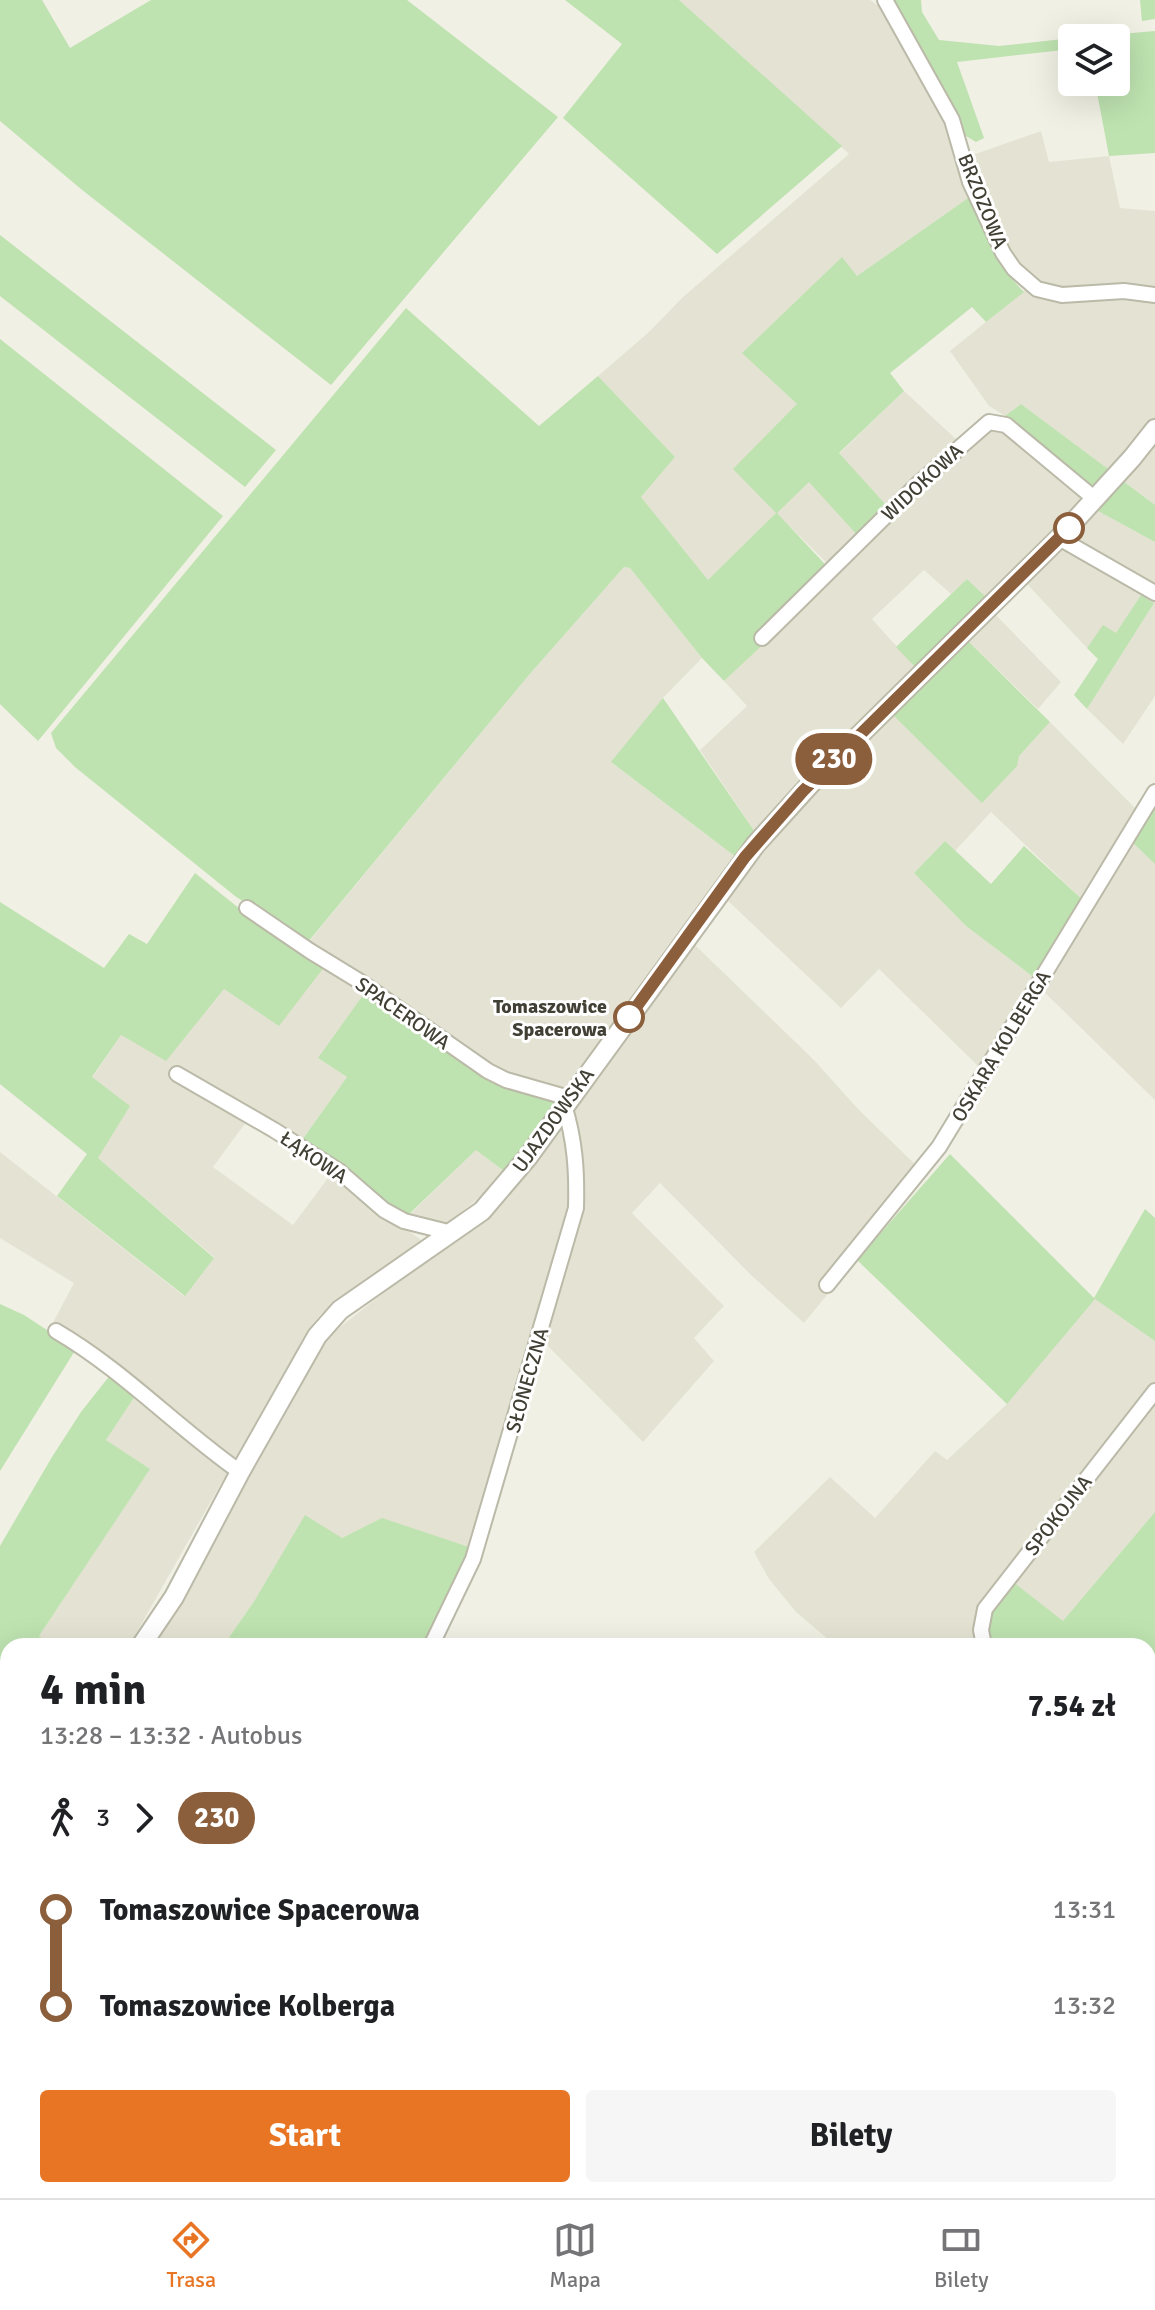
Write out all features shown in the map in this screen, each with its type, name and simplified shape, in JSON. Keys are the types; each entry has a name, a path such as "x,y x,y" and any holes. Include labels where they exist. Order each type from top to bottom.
{"street":[{"name":"BRZOZOWA","path":"885,0 952,120 970,182 1003,253 1014,269 1037,289 1062,295 1124,291 1155,295"},
{"name":"WIDOKOWA","path":"762,638 919,483 989,422 1006,425 1095,499"},
{"name":"UJAZDOWSKA","path":"146,1638 174,1597 313,1343 332,1319 355,1299 482,1211 505,1186 756,844 825,768 1059,538 1155,429"},
{"path":"1059,538 1155,593"},
{"name":"OSKARA KOLBERGA","path":"827,1285 939,1147 1155,792"},
{"name":"SPACEROWA","path":"247,908 488,1071 566,1102"},
{"name":"ŁĄKOWA","path":"177,1074 339,1171 384,1210 404,1221 452,1233"},
{"name":"SŁONECZNA","path":"435,1638 473,1559 576,1208 578,1165 566,1102"},
{"path":"56,1331 108,1364 176,1424 240,1472"},
{"name":"SPOKOJNA","path":"982,1638 985,1609 1155,1391"}],"shaded area":[{"path":"679,0 870,0 880,7 949,128 971,196 857,276 841,258 743,353 797,404 809,481 857,535 829,565 776,513 708,581 641,497 675,457 598,376 649,332 683,297 849,154"},
{"path":"1041,131 1049,162 1109,156 1120,208 1155,211 1155,505 1021,404 1005,416 989,406 950,351 1034,283 1019,264 986,207 967,157"},
{"path":"904,391 957,440 887,506 839,454"},
{"path":"986,429 1009,435 1086,500 988,599 967,579 951,594 924,570 872,619 915,667 757,835 700,750 747,706 724,681"},
{"path":"1098,511 1155,542 1155,696 1123,744 1087,709 1154,603 1141,595 1116,634 1103,626 1087,648 1026,583"},
{"path":"624,567 630,568 702,658 663,698 612,763 736,857 566,1092 318,1058 347,1077 294,1151 247,1121 213,1167 293,1225 331,1174 420,1239 420,1245 320,1315 306,1333 134,1638 42,1638 39,1636 149,1470 106,1440 137,1393 49,1330 74,1283 0,1238 0,1152 184,1296 214,1257 98,1158 92,1078 121,1035 166,1060 224,989 280,1026 302,950 528,676"},
{"path":"994,613 1061,682 1038,709 966,639"},
{"path":"891,713 1019,756 1050,722 1138,811 1084,901 991,812 955,851 945,841 914,873 966,926 1036,979 980,1068 879,969 841,1008 725,898 764,846"},
{"path":"1131,841 1155,864 1155,1100 1039,987"},
{"path":"694,944 814,1060 859,1110 918,1167 943,1147 946,1150 804,1323 751,1275 660,1183 632,1213 724,1306 694,1338 714,1361 643,1442 546,1344 526,1360 472,1548 382,1519 342,1538 255,1600 229,1638 159,1638 321,1342 391,1287 468,1234 511,1191"},
{"path":"476,1150 504,1171 481,1196 444,1226 407,1217"},
{"path":"1095,1298 1155,1341 1155,1512 1050,1638 827,1638 796,1612 769,1579 754,1552 830,1477 875,1518 935,1451 947,1460 1007,1404"}],"green space":[{"path":"0,0 42,0 70,48 151,0 407,0 558,117 331,385 81,189 0,121"},
{"path":"565,0 679,0 842,146 717,254 563,118 622,44"},
{"path":"889,0 921,0 922,12 939,40 999,46 1058,40 1058,51 957,62 984,138 976,142 961,133"},
{"path":"1140,0 1155,0 1155,19 1142,21"},
{"path":"1155,31 1155,153 1109,156 1098,96 1130,96 1130,33"},
{"path":"971,196 999,259 1024,292 986,322 972,307 890,373 904,391 839,453 887,506 857,535 809,482 777,513 836,576 724,681 630,568 624,567 528,676 308,942 235,896 75,767 56,748 51,733 406,308 539,426 598,376 675,457 641,497 708,580 776,513 733,469 797,404 742,353 842,257 857,276"},
{"path":"0,235 276,450 245,487 0,296"},
{"path":"0,339 223,516 38,741 0,704"},
{"path":"1021,404 1112,472 1094,486 1086,485 1005,416"},
{"path":"1123,481 1155,505 1155,542 1098,511"},
{"path":"967,579 988,599 915,667 896,647"},
{"path":"1141,595 1154,603 1087,709 1074,695 1098,659 1087,648 1103,625 1116,633"},
{"path":"966,639 1050,722 1019,756 1017,766 982,803 891,713"},
{"path":"663,698 757,835 736,857 611,762"},
{"path":"1155,801 1155,864 1131,841"},
{"path":"945,841 991,884 1024,846 1084,901 1036,979 966,926 914,873"},
{"path":"195,873 240,909 325,966 279,1026 224,989 166,1061 121,1035 92,1077 130,1106 98,1158 214,1258 185,1296 57,1196 87,1154 0,1084 0,902 104,968 129,934 147,944"},
{"path":"366,991 487,1074 558,1100 504,1171 476,1150 406,1217 302,1140 347,1077 318,1058"},
{"path":"950,1154 1094,1298 1145,1209 1155,1218 1155,1341 1095,1299 1007,1404 857,1260"},
{"path":"0,1304 24,1315 76,1349 0,1471"},
{"path":"111,1374 137,1393 106,1440 150,1469 39,1636 42,1638 0,1638 0,1546 81,1412"},
{"path":"1155,1512 1155,1638 988,1638 988,1609 1012,1581 1063,1621"},
{"path":"305,1515 342,1538 382,1518 472,1548 436,1638 229,1638"}],"bus line":[{"name":"230","path":"629,1017 745,857 803,791 1069,528"}],"place":[{"name":"Tomaszowice Spacerowa","path":"629,1017"}]}
